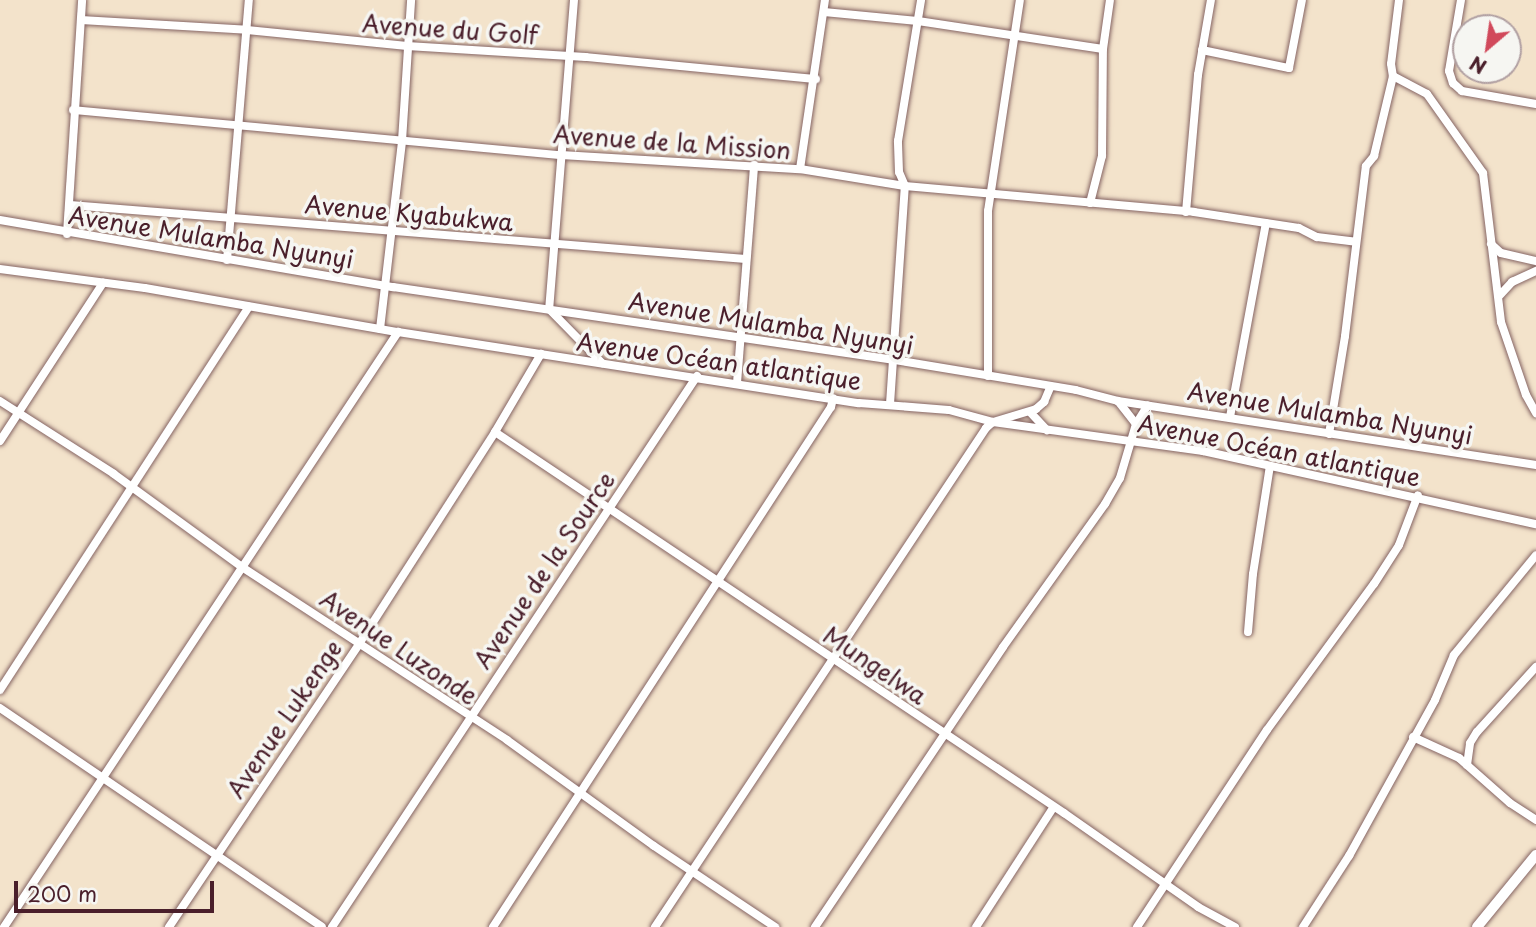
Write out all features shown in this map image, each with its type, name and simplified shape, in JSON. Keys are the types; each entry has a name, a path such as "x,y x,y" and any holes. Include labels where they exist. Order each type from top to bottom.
{"street":[{"path":"67,234 82,0"},
{"path":"227,260 249,0"},
{"path":"380,328 402,141 411,0"},
{"path":"575,0 549,309 603,363"},
{"path":"800,169 816,79 825,0"},
{"path":"890,404 905,186 899,172 898,141 921,0"},
{"path":"988,376 990,193 1020,0"},
{"path":"1090,203 1102,156 1103,49 1110,0"},
{"path":"1186,212 1202,50 1211,0"},
{"path":"1202,50 1289,68 1302,0"},
{"path":"1329,434 1367,166 1374,156 1392,76 1399,0"},
{"path":"1461,0 1449,71 1453,83 1462,91 1536,104"},
{"path":"824,12 918,21 1103,49"},
{"name":"Avenue du Golf","path":"81,20 247,30 407,46 570,56 816,79"},
{"path":"1392,76 1427,94 1483,173 1500,295 1501,322 1526,395 1536,413"},
{"name":"Avenue de la Mission","path":"73,110 561,155 800,169 905,186 1186,212 1299,228 1317,237 1356,242"},
{"path":"737,383 754,165"},
{"name":"Avenue Kyabukwa","path":"70,205 746,260"},
{"name":"Avenue Mulamba Nyunyi","path":"0,220 67,234 227,260 895,360 1118,401 1536,465"},
{"path":"1230,417 1266,223"},
{"path":"1491,244 1501,253 1536,261"},
{"name":"Avenue Océan atlantique","path":"0,269 103,283 541,354 833,398 948,410 993,422 1203,451 1418,495 1536,524"},
{"path":"1500,295 1512,282 1536,271"},
{"path":"0,441 103,283"},
{"path":"0,690 249,307"},
{"path":"4,927 398,332"},
{"name":"Avenue Lukenge","path":"169,927 359,644 495,432 541,354"},
{"name":"Avenue de la Source","path":"332,927 697,376"},
{"path":"655,927 971,450 993,422 1030,412 1044,402 1050,388"},
{"path":"493,927 718,583 831,407 833,398"},
{"name":"Avenue Luzonde","path":"0,401 131,486 242,567 470,718 775,927"},
{"path":"1118,401 1136,424"},
{"path":"815,927 855,871 944,734 1105,504 1120,478 1136,424 1148,405"},
{"path":"1030,412 1047,430"},
{"name":"Mungelwa","path":"495,432 1164,884 1235,927"},
{"path":"1248,632 1253,574 1270,466"},
{"path":"1137,927 1267,730 1374,584 1399,545 1418,495"},
{"path":"1303,927 1349,856 1435,700 1454,655 1536,555"},
{"path":"1467,765 1470,743 1477,732 1536,667"},
{"path":"0,708 322,927"},
{"path":"1413,737 1467,765 1510,803 1536,820"},
{"path":"976,927 1053,808"},
{"path":"1480,926 1536,855"}]}
